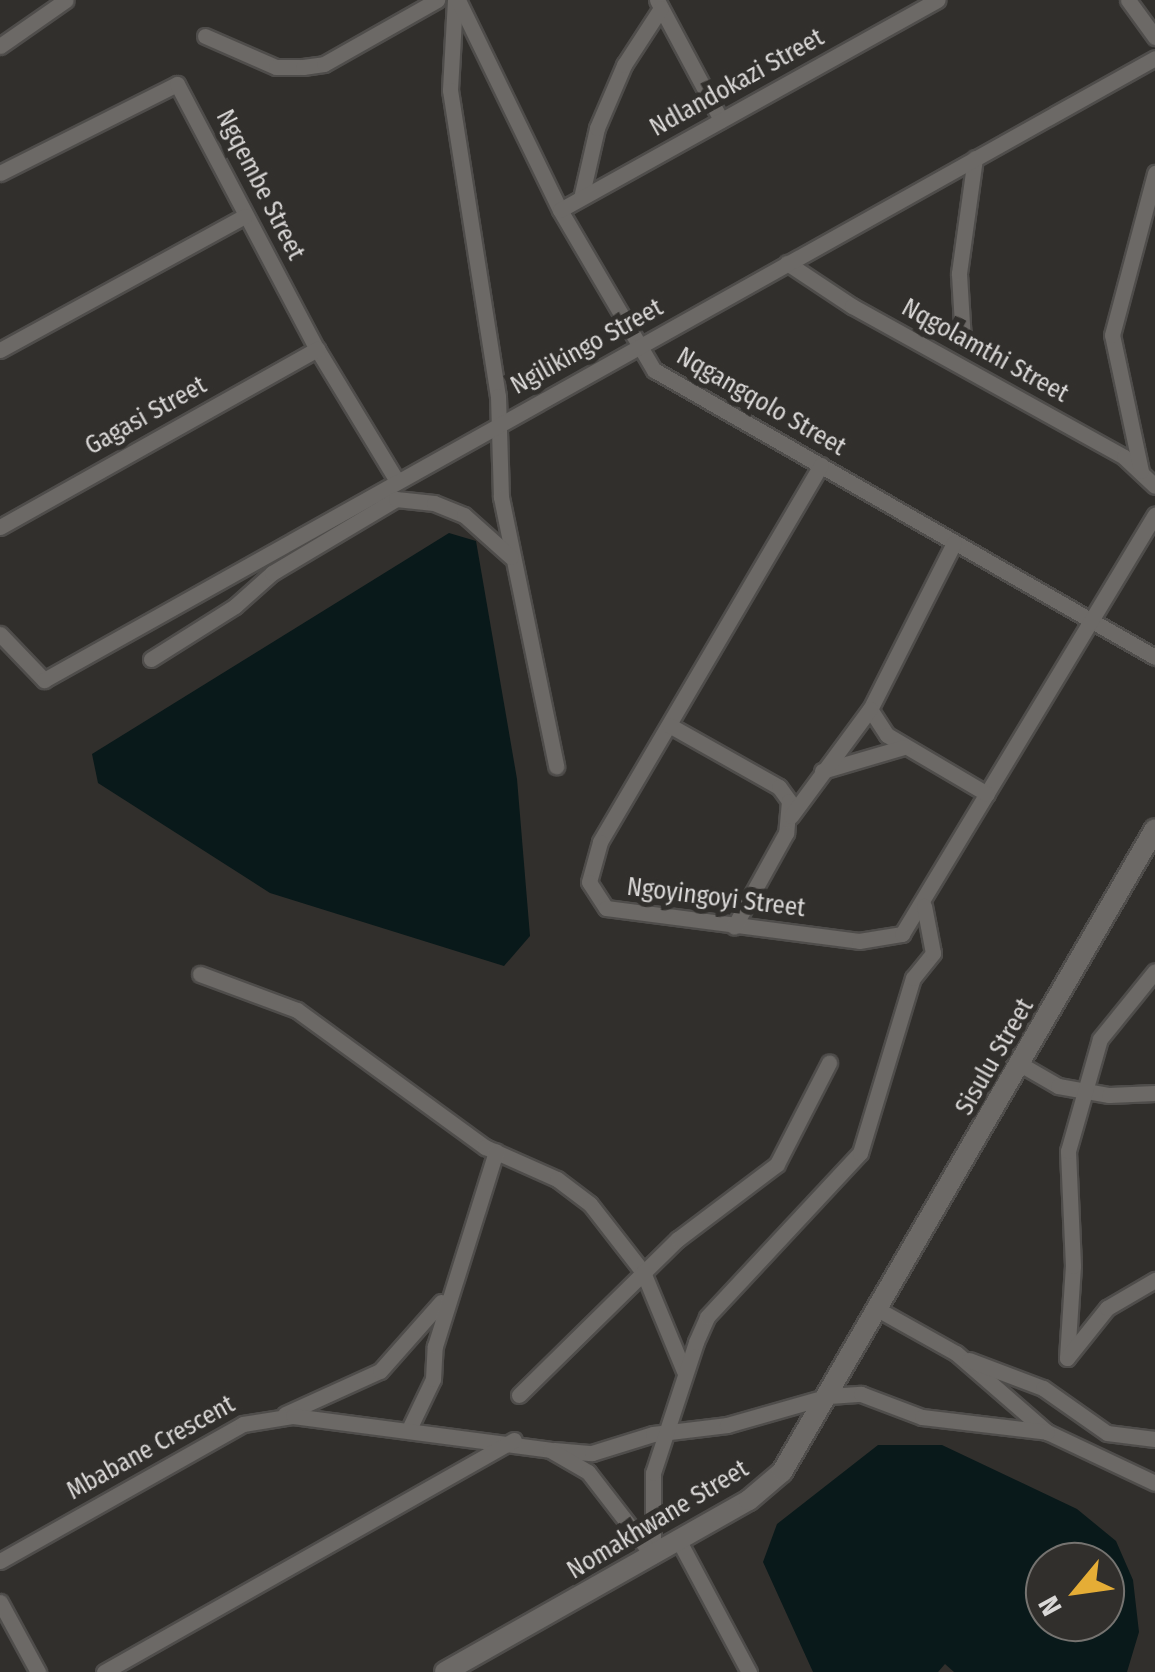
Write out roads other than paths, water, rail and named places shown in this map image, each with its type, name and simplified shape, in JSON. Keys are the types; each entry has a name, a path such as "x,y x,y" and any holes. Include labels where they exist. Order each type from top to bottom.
{"street":[{"path":"0,46 66,0"},
{"path":"205,36 276,68 324,64 437,0"},
{"path":"457,0 455,135 501,423 500,498 556,766"},
{"name":"Nqgangqolo Street","path":"457,0 560,210 636,348 671,383 1155,657"},
{"name":"Ndlandokazi Street","path":"560,210 938,0"},
{"path":"1128,0 1155,37"},
{"path":"660,4 721,120"},
{"path":"581,198 597,128 624,65 660,4"},
{"name":"Ngilikingo Street","path":"0,634 44,680 1155,58"},
{"name":"Ngqembe Street","path":"0,173 177,84 317,349 397,482"},
{"path":"962,341 959,273 975,158"},
{"path":"1150,466 1112,335 1155,173"},
{"path":"0,350 245,216"},
{"name":"Nqgolamthi Street","path":"787,263 1150,466 1155,486"},
{"name":"Gagasi Street","path":"0,527 317,349"},
{"name":"Ngoyingoyi Street","path":"821,465 600,842 590,866 594,896 624,914 884,940 902,934 924,906 1089,618"},
{"path":"151,658 235,606 272,574 396,499 434,502 464,515 513,560"},
{"path":"1089,618 1118,582 1155,514"},
{"path":"734,927 791,816 870,709 954,543"},
{"path":"870,709 904,747 987,794"},
{"path":"668,726 779,787 791,816"},
{"path":"822,771 904,747"},
{"name":"Sisulu Street","path":"879,1310 1155,829"},
{"path":"653,1556 653,1473 684,1371 707,1317 860,1153 913,978 934,953 924,906"},
{"path":"1155,971 1100,1039 1082,1090 1068,1151 1073,1266 1067,1358 1107,1308 1155,1280"},
{"path":"200,974 298,1010 496,1152 557,1179 590,1204 643,1272 684,1371"},
{"path":"519,1395 643,1272 734,1192 777,1164 829,1063"},
{"path":"1020,1064 1058,1086 1155,1094"},
{"path":"410,1427 433,1379 435,1346 496,1152"},
{"path":"281,1416 380,1371 431,1321 456,1280"},
{"path":"879,1310 927,1332 1047,1432 1155,1483"},
{"name":"Nomakhwane Street","path":"445,1672 679,1541 782,1472 879,1310"},
{"path":"960,1358 1042,1388 1106,1433 1155,1439"},
{"path":"550,1450 592,1453 667,1432 727,1425 829,1396 862,1394 922,1416 1047,1432"},
{"name":"Mbabane Crescent","path":"0,1561 244,1424 281,1416 514,1440 550,1450 598,1482 653,1556"},
{"path":"104,1672 514,1440"},
{"path":"679,1541 749,1672"},
{"path":"0,1602 38,1672"}]}
